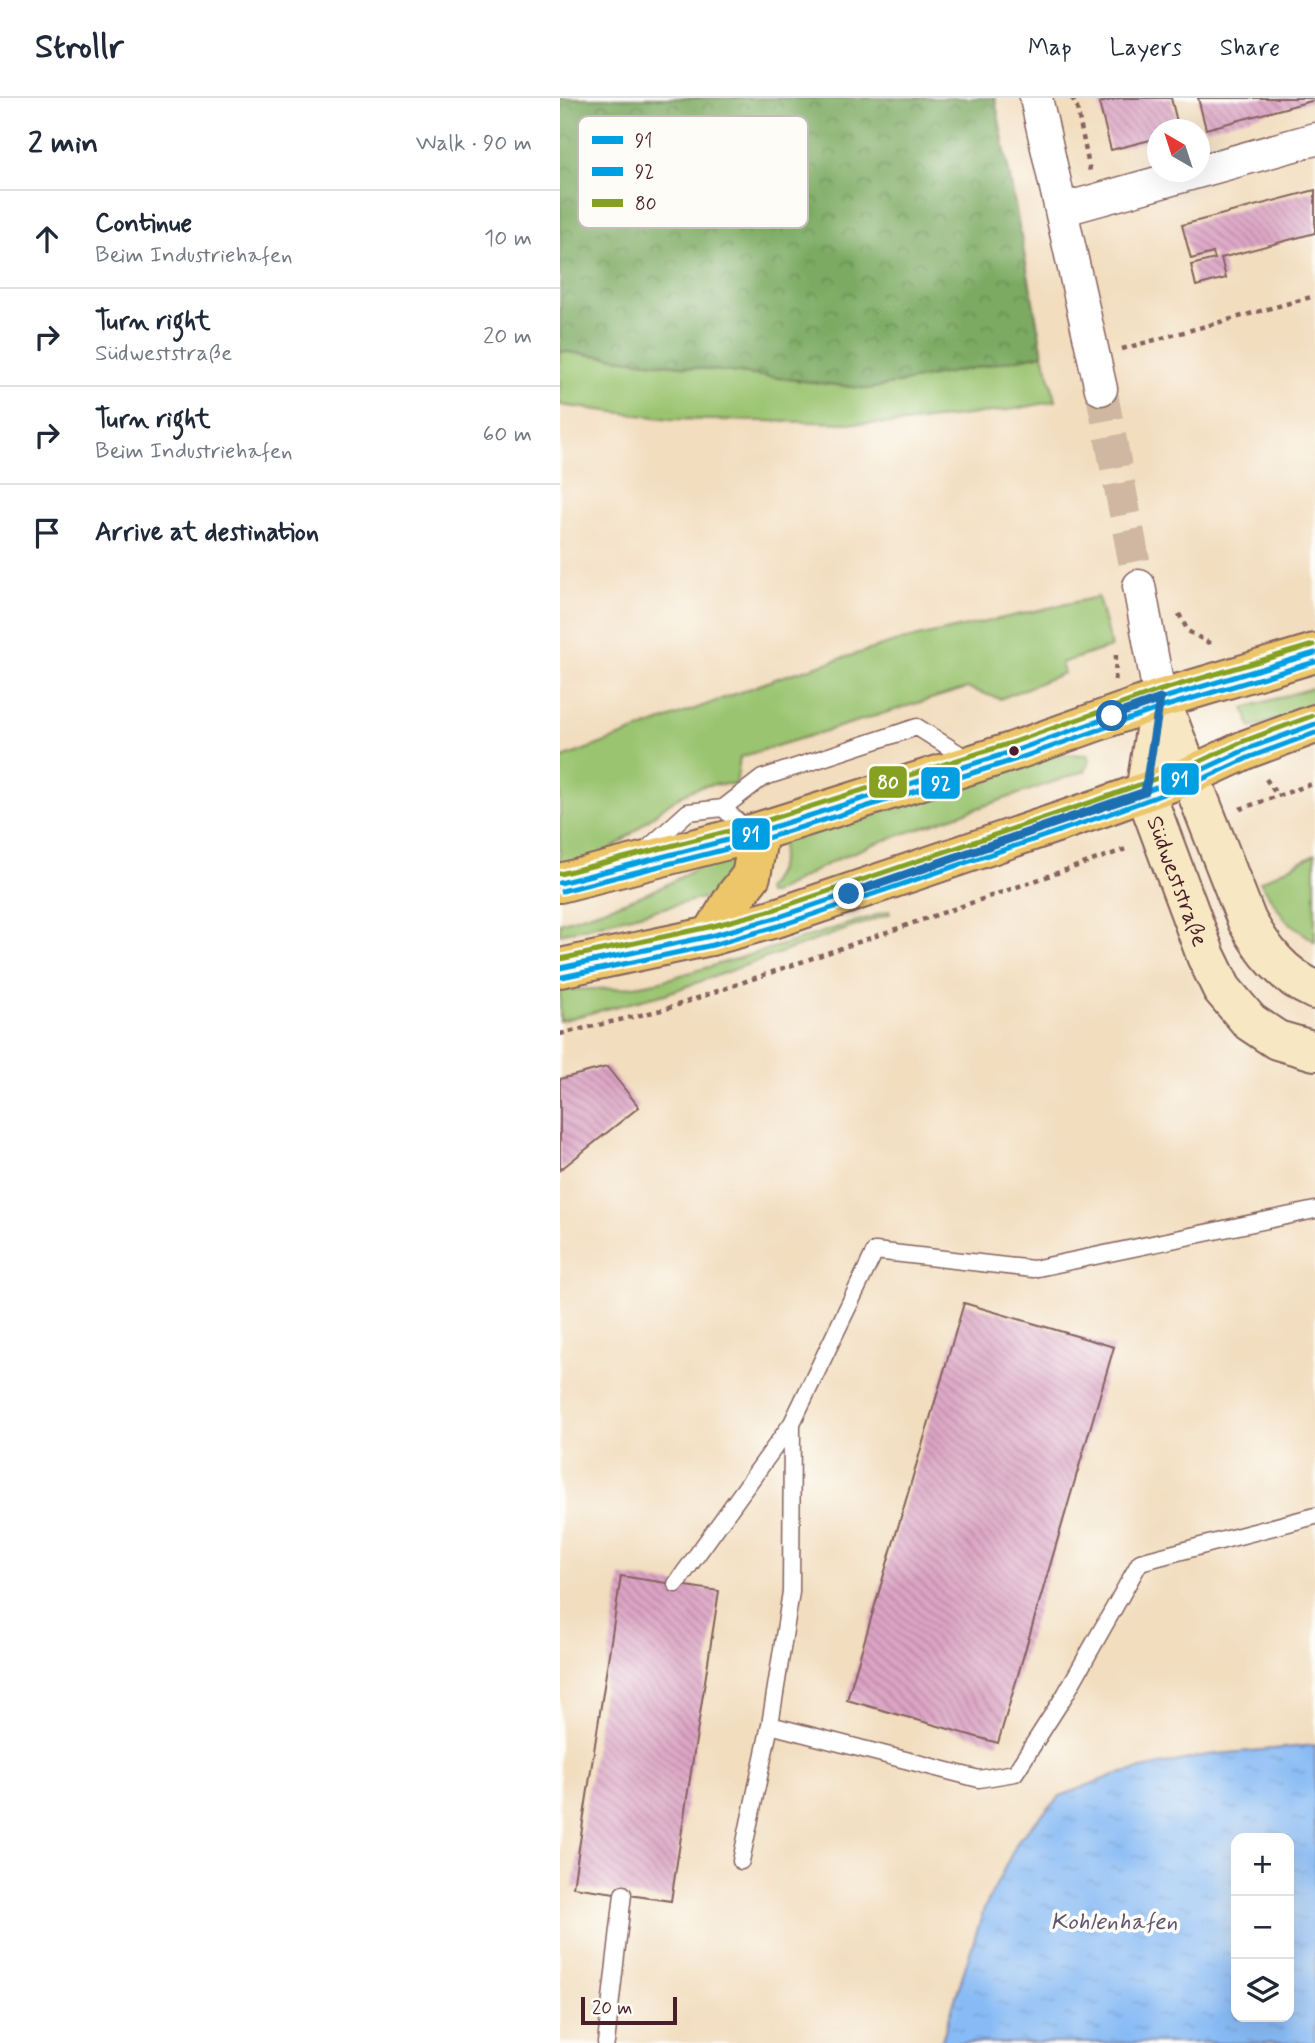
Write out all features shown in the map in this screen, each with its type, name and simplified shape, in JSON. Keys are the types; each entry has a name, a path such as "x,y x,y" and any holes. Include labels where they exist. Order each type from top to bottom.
{"main road":[{"path":"560,883 751,834 974,764 1160,699 1315,653"},
{"path":"560,968 711,936 791,913 1145,792 1315,724"},
{"path":"711,936 751,876 757,844 751,834"}],"street":[{"path":"1036,98 1073,208 1101,389"},
{"path":"1073,208 1315,139"},
{"path":"1139,586 1160,699 1247,921 1262,947 1282,970 1315,990"},
{"name":"Südweststraße","path":"1160,699 1145,792 1206,956 1222,989 1250,1022 1277,1040 1315,1051"}],"lane":[{"path":"627,866 688,812 723,808 761,778 917,727 974,764"},
{"path":"723,808 751,834"},
{"path":"676,1584 792,1423 875,1251 1034,1269 1315,1210"},
{"path":"741,1861 770,1725 791,1592 792,1423"},
{"path":"770,1725 979,1779 1015,1773 1065,1695 1140,1562 1315,1516"},
{"path":"606,2043 623,1894"}],"path":[{"path":"1072,98 1077,108 1090,170 1073,208"},
{"path":"1126,348 1315,296"},
{"path":"1277,795 1315,783"},
{"path":"560,1034 666,1009 1100,858"}],"green space":[{"path":"560,98 995,98 1043,354 868,389 560,351"},
{"path":"560,351 868,389 1043,354 1056,401 896,424 670,419 560,405"},
{"path":"1098,597 1111,647 1061,663 1064,673 1000,699 967,688 740,757 736,785 716,784 683,794 611,849 560,868 560,759 778,678 895,642"},
{"path":"1315,687 1315,707 1251,728 1244,708"},
{"path":"1062,754 1087,755 1090,759 1085,771 874,844 833,861 772,894 767,894 766,889 779,866 783,839"},
{"path":"728,854 735,860 732,871 724,885 711,896 560,934 560,923 647,893"},
{"path":"1315,854 1315,942 1285,919 1260,882"},
{"path":"889,911 890,914 665,994 560,1021 560,990 624,988 661,981"}],"water":[{"name":"Kohlenhafen","path":"1315,1745 1315,2043 941,2043 984,1909 1019,1839 1060,1796 1114,1775 1207,1755"}],"building":[{"path":"1120,98 1171,98 1176,119 1147,119 1147,141 1111,150 1099,103"},
{"path":"1198,98 1315,98 1210,128 1210,119 1203,119"},
{"path":"1315,190 1315,233 1221,258 1226,278 1196,286 1191,265 1215,259 1213,253 1191,259 1182,225"},
{"path":"607,1067 639,1107 560,1170 560,1079"},
{"path":"964,1303 1114,1347 998,1743 847,1700"},
{"path":"621,1576 719,1591 671,1901 573,1887"}],"tunnel":[{"path":"1101,389 1139,586"}],"transit line":[{"name":"80","path":"560,874 749,826 1011,743 1158,691 1313,645"},
{"name":"91","path":"560,883 751,834 1014,751 1160,699 1315,653"},
{"name":"92","path":"562,891 754,842 1017,759 1163,707 1315,662"},
{"name":"80","path":"560,959 709,927 776,909 1100,799 1188,767 1244,741 1312,716"},
{"name":"91","path":"560,968 711,936 779,917 1103,807 1191,775 1247,749 1315,724"},
{"name":"92","path":"562,977 713,945 782,925 1106,815 1194,783 1250,757 1315,733"}],"route":[{"path":"849,894 1145,792 1160,699 1112,716"}]}
